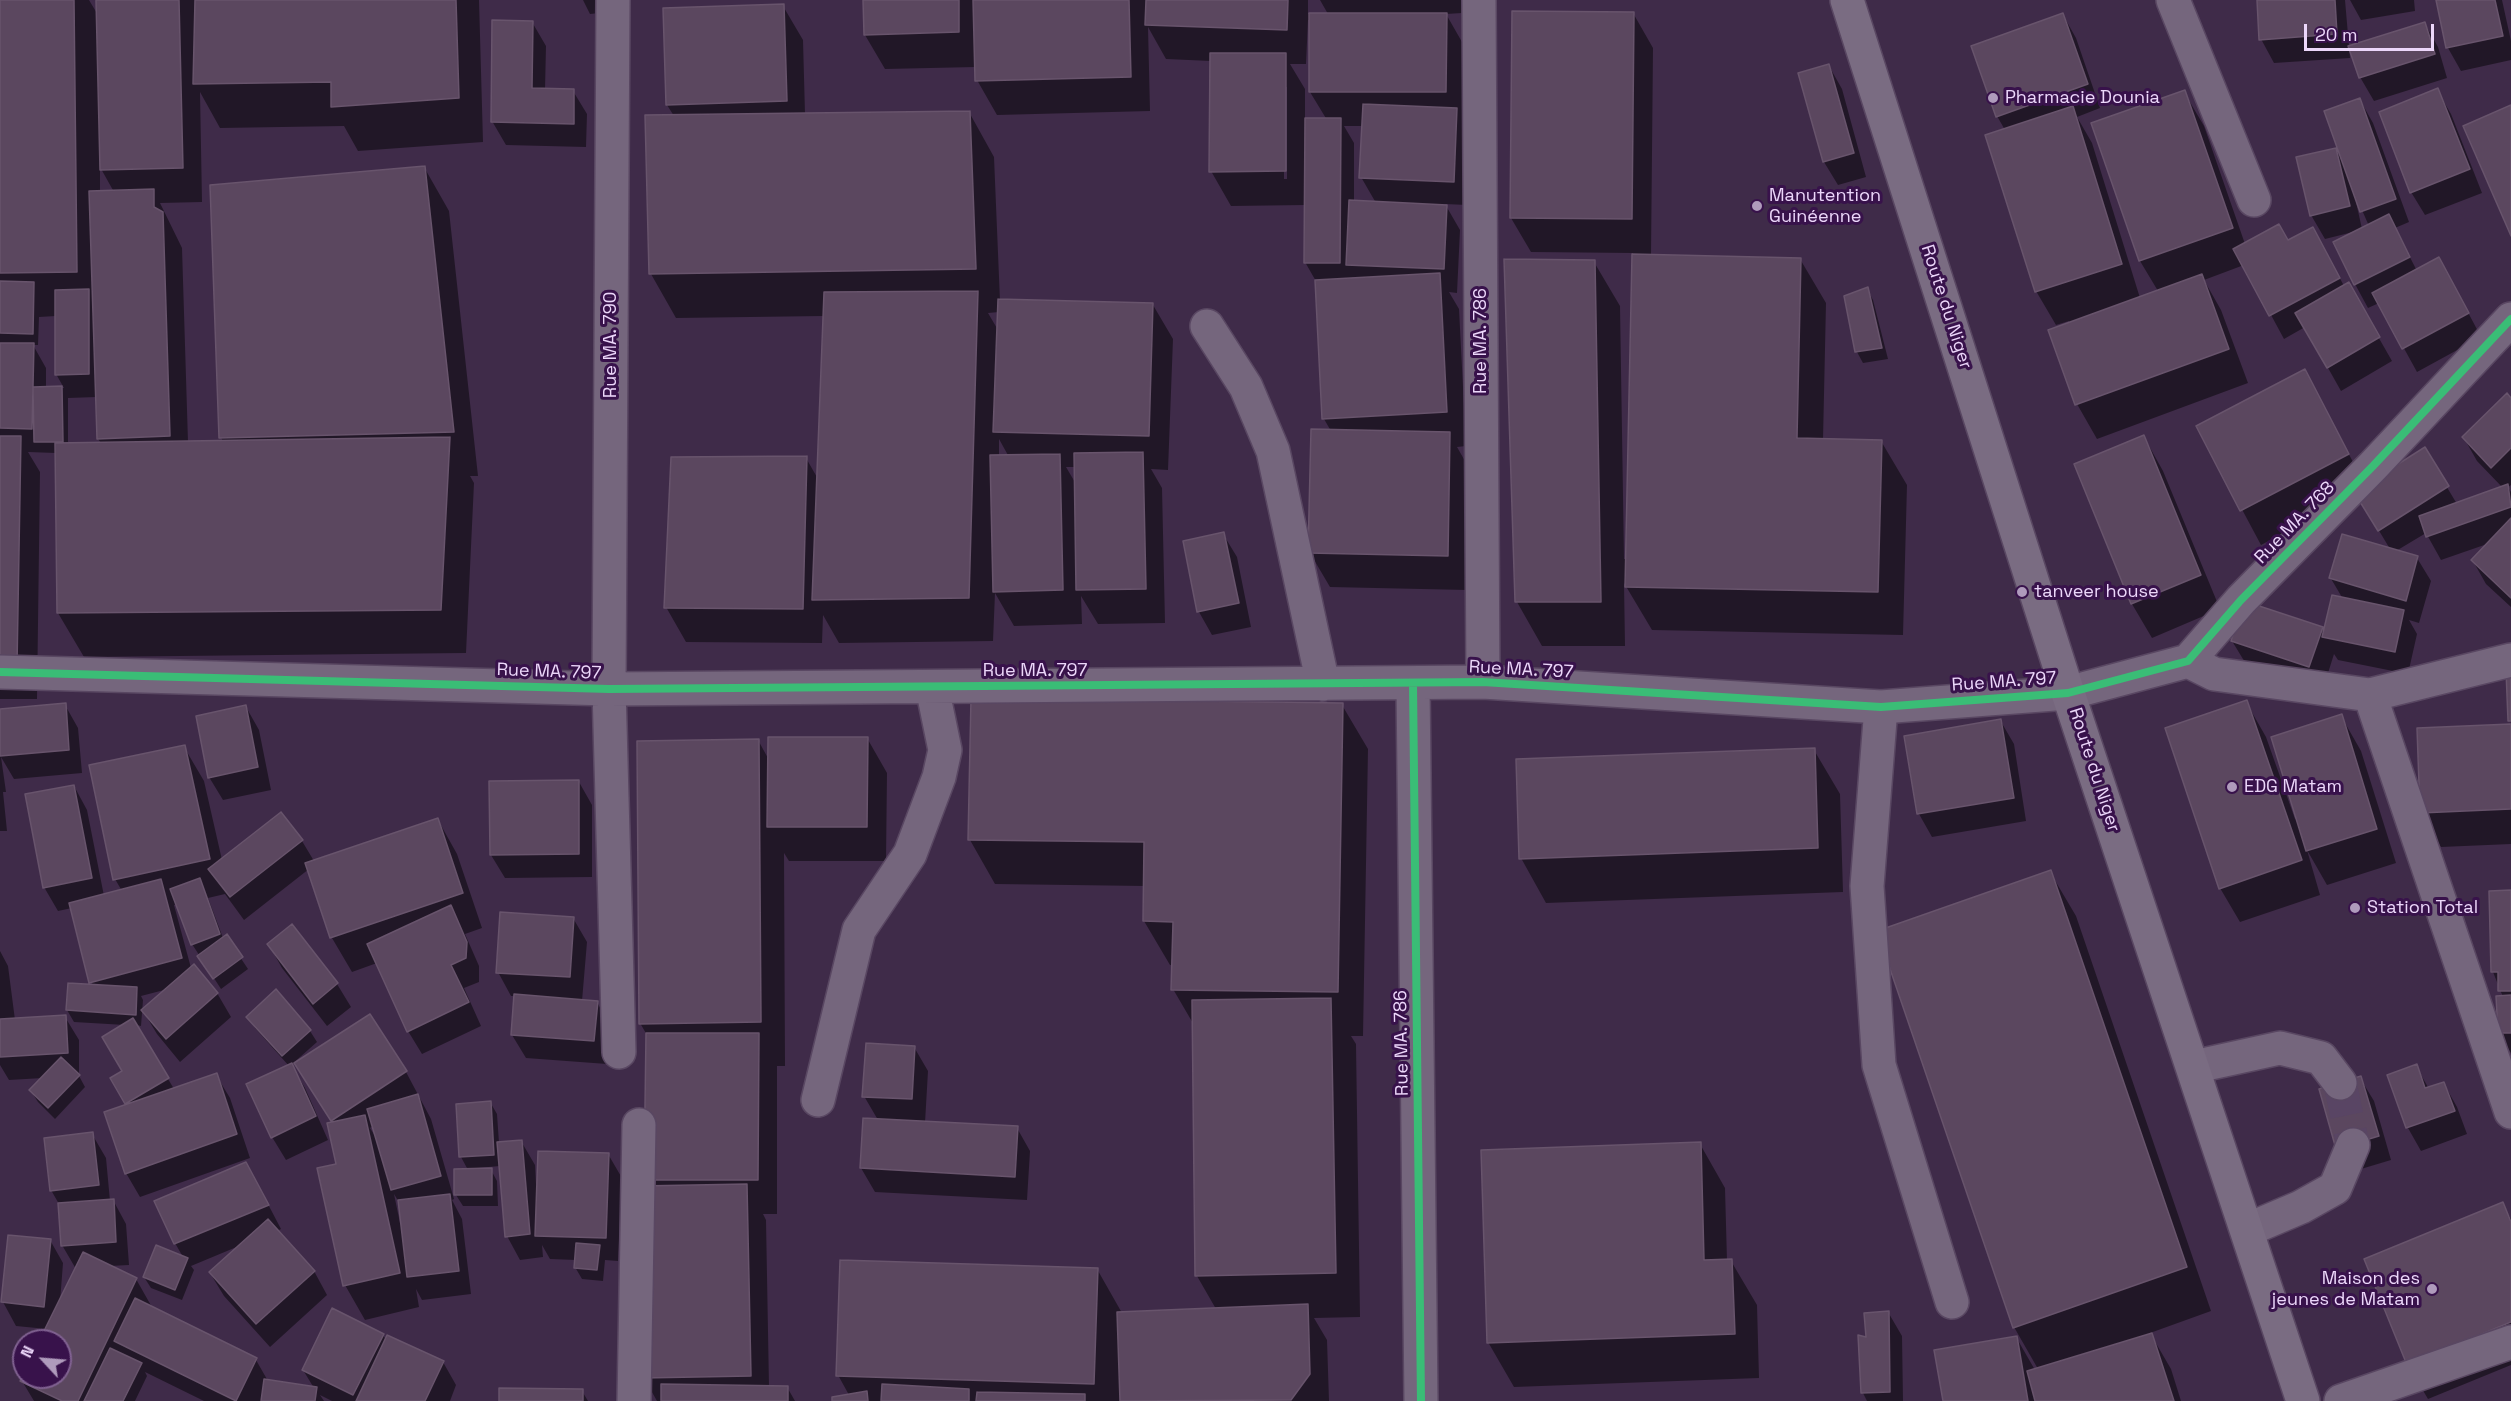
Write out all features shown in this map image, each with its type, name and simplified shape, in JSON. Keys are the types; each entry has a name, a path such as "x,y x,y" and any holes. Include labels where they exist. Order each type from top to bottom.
{"main road":[{"name":"Route du Niger","path":"1847,0 2068,693 2303,1401"}],"street":[{"name":"Rue MA. 790","path":"613,0 609,689 620,1052"},
{"name":"Rue MA. 786","path":"1479,0 1483,682"},
{"path":"2173,0 2254,200"},
{"name":"Rue MA. 768","path":"2188,661 2241,600 2373,466 2511,319"},
{"path":"1207,326 1246,387 1273,451 1323,684"},
{"path":"2068,693 2188,661 2214,674 2370,695 2511,660"},
{"name":"Rue MA. 797","path":"0,672 609,689 1483,682 1881,707 2068,693"},
{"name":"Rue MA. 786","path":"1413,684 1421,1401"},
{"path":"818,1100 859,930 910,854 939,777 945,750 932,687"},
{"path":"2370,695 2511,1112"},
{"path":"1881,707 1867,886 1879,1065 1952,1302"},
{"path":"2193,1067 2280,1048 2321,1058 2340,1083"},
{"path":"634,1401 639,1125"},
{"path":"2247,1230 2301,1207 2335,1188 2353,1145"},
{"path":"2341,1401 2511,1342"}],"building":[{"path":"0,0 74,0 77,272 0,273"},
{"path":"96,0 179,0 183,168 100,170"},
{"path":"195,0 456,0 459,98 331,107 331,82 193,84"},
{"path":"863,0 959,0 959,32 864,35"},
{"path":"973,0 1129,0 1131,77 975,81"},
{"path":"1146,0 1288,0 1287,30 1145,25"},
{"path":"2257,0 2335,0 2337,34 2259,40"},
{"path":"2436,0 2495,0 2503,36 2446,48"},
{"path":"784,4 787,101 666,105 663,8"},
{"path":"1512,11 1634,12 1632,219 1510,218"},
{"path":"1309,13 1447,13 1446,92 1309,92"},
{"path":"2063,13 2088,84 1996,117 1971,46"},
{"path":"492,20 533,21 532,88 574,89 574,124 491,122"},
{"path":"2425,22 2435,54 2359,78 2348,46"},
{"path":"1210,53 1286,53 1286,171 1209,172"},
{"path":"1829,64 1854,153 1823,162 1798,73"},
{"path":"2438,88 2470,169 2410,193 2379,112"},
{"path":"2185,90 2233,228 2139,261 2091,123"},
{"path":"2360,98 2396,199 2360,212 2324,111"},
{"path":"1363,104 1457,108 1454,182 1359,178"},
{"path":"2511,105 2511,236 2463,126"},
{"path":"2073,106 2122,264 2035,292 1985,135"},
{"path":"970,111 976,269 649,274 645,115"},
{"path":"1305,118 1341,118 1340,263 1304,263"},
{"path":"2336,148 2350,206 2310,216 2296,157"},
{"path":"425,166 454,432 219,438 210,185"},
{"path":"154,189 154,207 163,212 170,436 97,439 89,191"},
{"path":"1349,200 1447,205 1444,269 1346,265"},
{"path":"2389,214 2410,257 2354,285 2333,242"},
{"path":"2279,224 2288,240 2313,227 2340,278 2269,316 2233,249"},
{"path":"1632,254 1801,258 1797,438 1882,440 1878,592 1625,587"},
{"path":"2439,257 2469,313 2402,349 2372,293"},
{"path":"1504,259 1595,260 1601,602 1515,602"},
{"path":"1440,273 1447,412 1322,419 1315,280"},
{"path":"2202,274 2229,349 2075,405 2048,330"},
{"path":"0,281 34,282 33,334 0,333"},
{"path":"2349,282 2380,337 2327,368 2295,313"},
{"path":"1868,287 1882,348 1855,352 1844,296"},
{"path":"89,289 89,374 55,375 55,290"},
{"path":"978,291 969,598 812,600 824,292"},
{"path":"998,299 1153,303 1149,436 993,432"},
{"path":"0,343 34,343 32,429 0,428"},
{"path":"2305,369 2349,454 2240,511 2196,426"},
{"path":"62,386 63,442 34,442 33,387"},
{"path":"2507,393 2511,398 2511,448 2491,468 2462,437"},
{"path":"1311,429 1450,432 1448,556 1308,553"},
{"path":"2144,435 2201,575 2131,604 2074,464"},
{"path":"0,436 21,436 17,665 0,665"},
{"path":"450,437 441,610 57,613 55,443"},
{"path":"2425,447 2449,486 2378,531 2354,492"},
{"path":"1143,452 1146,589 1076,590 1074,453"},
{"path":"1060,454 1063,590 993,592 990,455"},
{"path":"807,456 803,609 664,608 671,457"},
{"path":"2508,484 2511,507 2426,537 2419,516"},
{"path":"2511,518 2511,598 2471,560"},
{"path":"1224,532 1239,603 1197,612 1183,541"},
{"path":"2342,534 2418,556 2406,601 2329,578"},
{"path":"2332,595 2404,610 2395,652 2322,637"},
{"path":"2244,601 2323,627 2309,667 2231,641"},
{"path":"2506,670 2511,670 2511,721 2508,721"},
{"path":"971,698 1343,703 1338,992 1171,990 1173,922 1143,921 1144,842 968,840"},
{"path":"2247,700 2302,860 2219,889 2165,728"},
{"path":"66,703 69,750 0,756 0,709"},
{"path":"246,705 258,767 208,778 196,716"},
{"path":"2342,714 2377,829 2306,851 2271,737"},
{"path":"2001,719 2014,798 1917,814 1904,736"},
{"path":"2511,724 2511,809 2420,813 2417,728"},
{"path":"768,737 868,737 867,827 767,827"},
{"path":"759,739 761,1022 639,1024 637,741"},
{"path":"185,745 210,859 113,880 89,765"},
{"path":"1815,748 1818,848 1519,859 1516,759"},
{"path":"579,780 579,854 490,855 489,781"},
{"path":"74,785 92,878 43,888 25,794"},
{"path":"281,812 303,840 230,897 208,869"},
{"path":"438,818 463,893 330,938 305,863"},
{"path":"2051,870 2187,1267 2013,1328 1877,931"},
{"path":"200,878 220,934 191,945 170,889"},
{"path":"161,879 182,958 89,983 69,903"},
{"path":"2511,890 2511,991 2498,991 2498,972 2491,972 2489,891"},
{"path":"451,905 467,942 466,958 451,965 469,1002 407,1032 367,944"},
{"path":"500,912 574,917 570,977 496,973"},
{"path":"292,924 338,983 313,1004 267,944"},
{"path":"227,934 243,957 213,979 197,956"},
{"path":"194,964 218,993 166,1039 141,1010"},
{"path":"68,983 137,987 136,1015 66,1010"},
{"path":"276,989 311,1030 282,1056 246,1017"},
{"path":"514,994 598,1001 594,1041 511,1035"},
{"path":"2511,995 2511,1033 2498,1033 2496,996"},
{"path":"1331,998 1336,1273 1195,1276 1192,1000"},
{"path":"370,1014 407,1071 331,1121 294,1063"},
{"path":"66,1015 68,1053 0,1057 0,1019"},
{"path":"133,1018 169,1078 125,1104 110,1078 122,1071 102,1037"},
{"path":"646,1033 759,1033 758,1180 644,1180"},
{"path":"866,1043 915,1046 912,1099 862,1097"},
{"path":"61,1057 80,1075 48,1108 29,1090"},
{"path":"292,1063 316,1116 271,1138 246,1084"},
{"path":"2417,1064 2425,1088 2444,1082 2455,1111 2406,1128 2387,1075"},
{"path":"217,1073 237,1134 125,1174 104,1112"},
{"path":"2361,1076 2379,1136 2336,1149 2319,1089"},
{"path":"418,1094 441,1176 391,1190 367,1109"},
{"path":"491,1101 494,1155 459,1157 456,1104"},
{"path":"365,1115 400,1273 343,1286 317,1168 336,1164 327,1123"},
{"path":"863,1118 1018,1126 1015,1177 860,1168"},
{"path":"93,1132 99,1185 50,1191 44,1138"},
{"path":"522,1140 530,1234 505,1237 497,1142"},
{"path":"1701,1142 1704,1260 1732,1259 1735,1334 1487,1343 1481,1150"},
{"path":"538,1151 609,1153 606,1238 535,1236"},
{"path":"246,1162 269,1205 174,1244 154,1201"},
{"path":"492,1168 492,1195 454,1195 454,1169"},
{"path":"747,1184 751,1376 642,1378 640,1186"},
{"path":"450,1194 459,1271 407,1277 398,1200"},
{"path":"114,1199 116,1242 61,1246 58,1203"},
{"path":"2503,1202 2511,1222 2511,1322 2407,1365 2364,1259"},
{"path":"268,1219 315,1271 256,1324 209,1272"},
{"path":"8,1235 51,1239 44,1307 1,1302"},
{"path":"576,1243 600,1245 597,1270 574,1268"},
{"path":"156,1245 188,1258 175,1290 143,1277"},
{"path":"83,1252 137,1278 78,1401 62,1401 37,1389 72,1389 72,1329 45,1329"},
{"path":"840,1260 1098,1268 1094,1384 836,1376"},
{"path":"135,1298 257,1358 236,1401 114,1341"},
{"path":"1308,1304 1310,1374 1291,1400 1120,1401 1117,1312"},
{"path":"332,1308 384,1334 353,1395 302,1370"},
{"path":"1889,1311 1890,1392 1861,1393 1858,1335 1866,1337 1864,1313"},
{"path":"2152,1333 2174,1401 2035,1401 2027,1371"},
{"path":"387,1335 444,1361 425,1401 356,1401"},
{"path":"2017,1336 2028,1401 1943,1401 1934,1350"},
{"path":"110,1348 142,1363 123,1401 84,1401"},
{"path":"264,1379 317,1387 315,1401 261,1401"},
{"path":"661,1384 788,1386 788,1401 661,1401"},
{"path":"882,1384 969,1389 969,1401 881,1401"},
{"path":"499,1388 583,1389 583,1401 499,1401"},
{"path":"867,1391 868,1401 832,1401 832,1397"},
{"path":"977,1392 1085,1394 1085,1401 976,1401"}],"tunnel":[{"path":"2340,1083 2353,1145"}],"cycle path":[{"path":"0,672 609,689 1483,682 1881,707 2068,693 2188,661 2241,600 2373,466 2511,319"},
{"path":"1413,684 1421,1401"}],"place":[{"name":"Pharmacie Dounia","path":"1993,98"},
{"name":"Manutention Guinéenne","path":"1757,206"},
{"name":"tanveer house","path":"2022,592"},
{"name":"EDG Matam","path":"2232,787"},
{"name":"Station Total","path":"2355,908"},
{"name":"Maison des jeunes de Matam","path":"2432,1289"}]}
